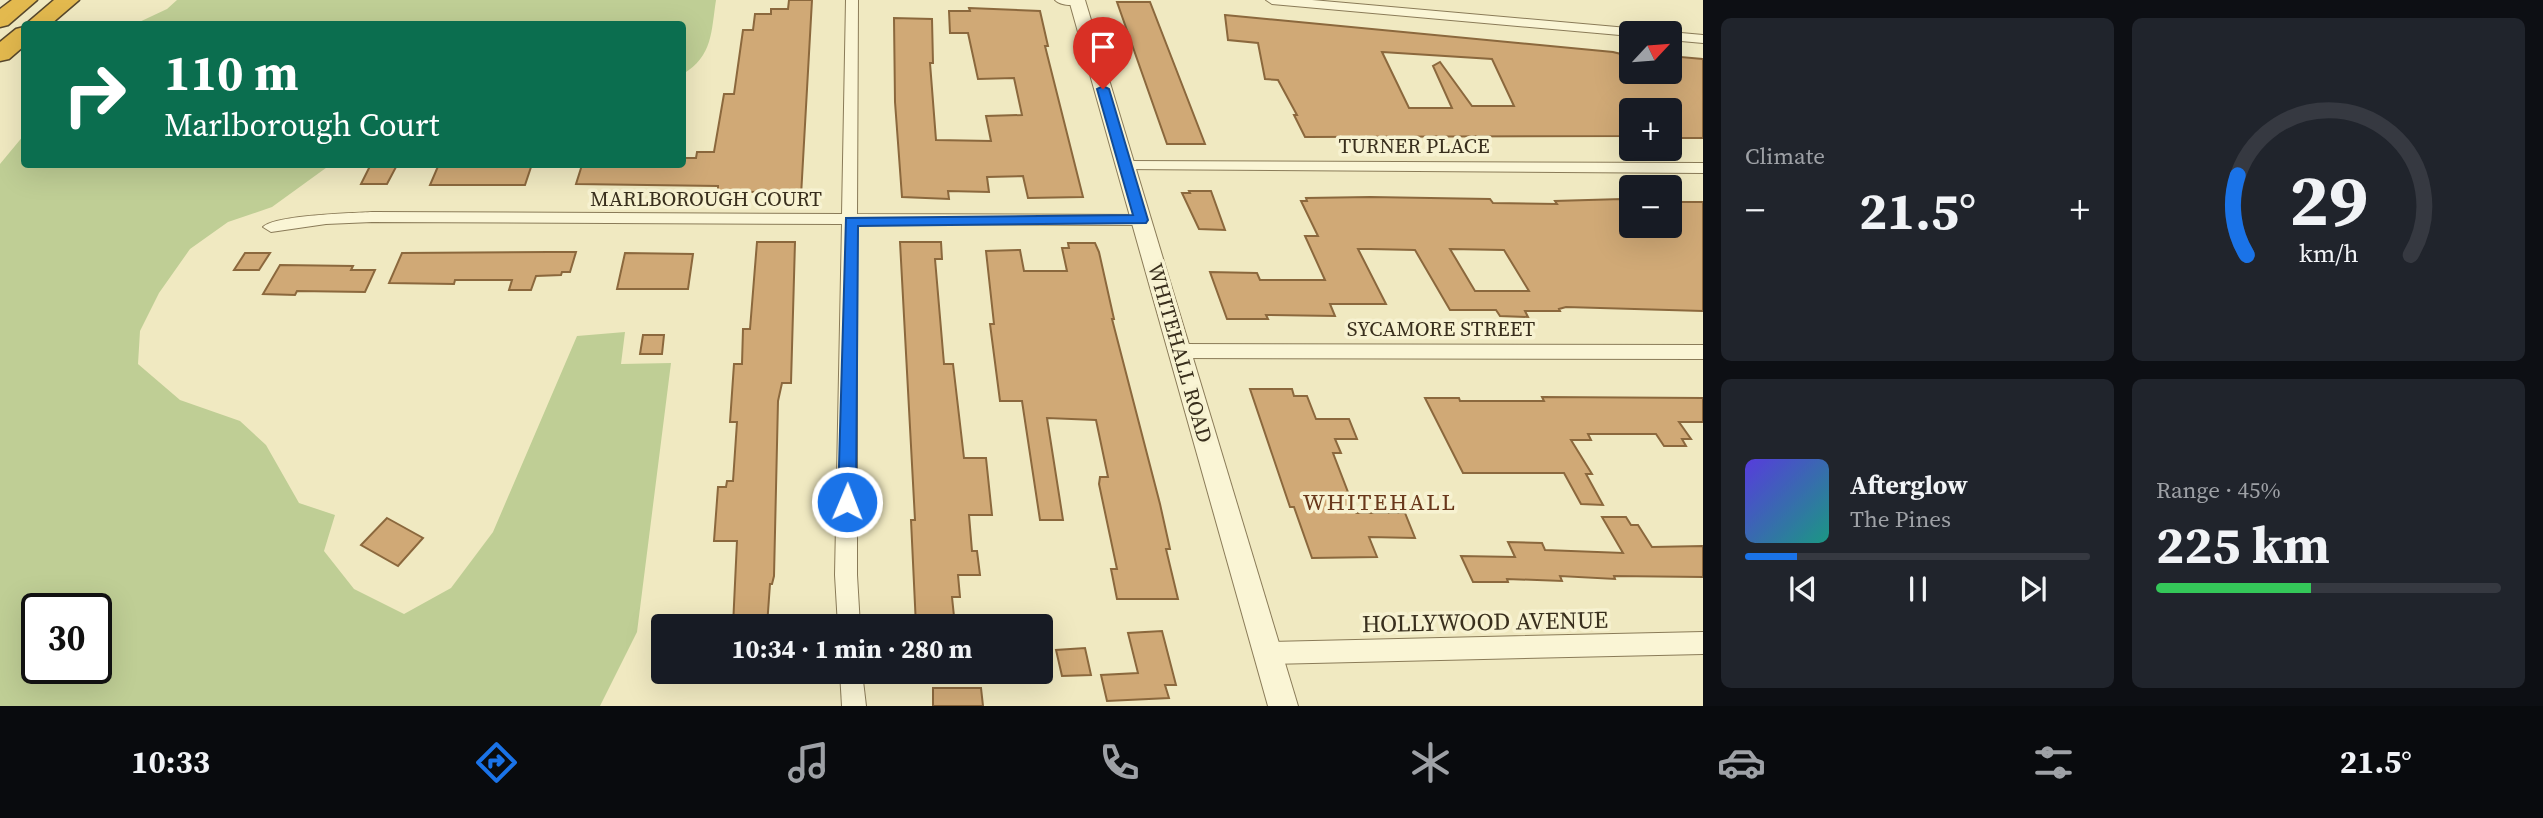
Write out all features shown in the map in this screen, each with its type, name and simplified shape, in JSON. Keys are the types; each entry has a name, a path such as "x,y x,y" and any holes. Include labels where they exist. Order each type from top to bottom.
{"highway":[{"path":"0,20 26,0"},
{"path":"41,21 68,0"},
{"path":"0,54 21,36"}],"street":[{"path":"848,614 846,575 852,0"},
{"name":"WHITEHALL ROAD","path":"1072,0 1126,166 1283,706"},
{"path":"1272,0 1619,31"},
{"path":"1682,37 1703,39"},
{"name":"TURNER PLACE","path":"1126,166 1703,168"},
{"name":"MARLBOROUGH COURT","path":"271,227 316,220 372,217 851,221 1141,220"},
{"name":"SYCAMORE STREET","path":"1180,351 1703,352"},
{"name":"HOLLYWOOD AVENUE","path":"1268,653 1703,643"},
{"path":"852,684 854,706"}],"green space":[{"path":"177,0 716,0 709,42 700,59 686,72 686,21 141,21 167,9"},
{"path":"21,139 21,168 326,168 272,207 228,222 190,249 159,293 140,331 138,364 180,400 240,421 266,445 299,503 335,515 324,551 354,589 404,614 451,588 493,532 577,336 625,332 621,364 671,363 637,632 600,706 0,706 0,164"}],"building":[{"path":"789,0 812,0 801,196 756,196 756,192 718,191 718,186 576,184 581,168 686,168 686,158 696,158 697,152 714,152 724,94 734,94 743,30 753,30 755,14 771,14 771,9 788,9"},
{"path":"1117,2 1150,2 1205,144 1167,144"},
{"path":"969,8 1040,11 1048,46 1045,46 1083,197 1028,198 1023,176 987,177 989,192 948,191 949,199 902,197 895,102 894,18 932,19 933,63 930,63 936,140 991,141 986,116 1022,115 1014,78 978,79 968,33 950,33 949,11 970,11"},
{"path":"1225,15 1613,52 1619,54 1619,84 1682,84 1682,57 1703,59 1703,138 1682,138 1682,98 1619,98 1619,136 1305,137 1294,115 1297,115 1278,80 1265,79 1258,43 1228,40","holes":["1382,52 1492,59 1514,106 1472,106 1440,62 1433,66 1452,108 1409,108"]},
{"path":"369,168 395,168 387,184 361,184"},
{"path":"437,168 531,168 525,185 430,185"},
{"path":"1189,191 1211,191 1225,230 1199,229 1182,193 1190,193"},
{"path":"1370,197 1490,199 1493,203 1557,204 1555,201 1619,199 1619,238 1682,238 1682,202 1703,202 1703,311 1566,307 1559,309 1560,311 1525,311 1528,317 1500,316 1496,310 1450,310 1415,250 1358,249 1386,304 1330,304 1335,316 1266,315 1268,319 1227,319 1210,272 1257,273 1260,280 1325,280 1305,236 1318,236 1301,201 1307,201 1306,198","holes":["1450,249 1504,250 1529,291 1475,291"]},
{"path":"757,242 795,242 791,383 782,383 778,401 774,576 770,584 768,614 734,614 737,541 714,541 718,487 726,487 727,481 733,481 737,422 730,422 734,364 742,364 743,329 750,329"},
{"path":"900,242 941,242 942,259 935,259 944,364 953,364 964,458 986,458 992,515 969,515 972,551 977,551 980,575 958,575 960,597 952,597 954,614 915,614 911,520 915,520"},
{"path":"1068,243 1095,243 1099,252 1112,319 1160,504 1170,549 1166,549 1178,599 1117,599 1111,569 1117,569 1099,484 1100,477 1108,477 1096,420 1047,418 1063,520 1040,520 1022,401 1000,401 990,324 994,324 986,251 1020,250 1024,271 1067,271 1062,248 1069,248"},
{"path":"576,252 570,272 536,276 531,290 509,290 512,280 455,280 454,284 389,283 402,253"},
{"path":"245,253 270,253 259,270 234,270"},
{"path":"625,253 693,254 688,289 617,289"},
{"path":"280,265 353,266 351,270 375,270 365,292 297,291 295,295 263,294"},
{"path":"643,335 664,335 662,354 640,354"},
{"path":"1250,389 1292,389 1294,396 1307,396 1316,419 1349,419 1357,439 1335,439 1341,453 1333,453 1356,513 1405,513 1415,538 1369,537 1377,557 1312,558 1294,507 1290,507"},
{"path":"1542,397 1703,398 1703,422 1679,422 1691,439 1682,439 1686,446 1664,446 1656,434 1588,434 1591,440 1571,440 1592,474 1586,474 1603,505 1581,504 1564,473 1463,473 1425,398 1459,398 1460,401 1544,401"},
{"path":"1602,517 1626,517 1631,525 1638,525 1652,547 1703,546 1703,577 1614,576 1615,579 1560,576 1562,581 1507,579 1508,582 1473,582 1461,556 1515,557 1508,542 1542,543 1545,550 1623,553"},
{"path":"387,518 423,538 398,566 361,545"},
{"path":"1162,631 1176,685 1165,685 1169,698 1107,701 1101,675 1138,673 1128,633"},
{"path":"1085,648 1091,675 1062,676 1056,650"},
{"path":"933,688 981,688 983,706 933,706"}],"district":[{"name":"WHITEHALL","path":"1380,502"}],"route":[{"path":"847,502 851,221 1141,220 1103,89"}]}
